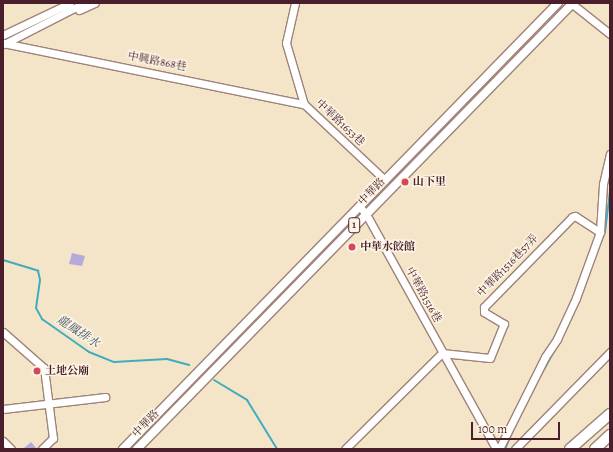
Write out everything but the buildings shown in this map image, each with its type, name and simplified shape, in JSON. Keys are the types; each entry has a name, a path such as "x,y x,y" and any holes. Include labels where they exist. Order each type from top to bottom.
{"highway":[{"path":"570,449 610,414"},
{"path":"595,449 610,435"}],"main road":[{"name":"中華路","path":"123,449 558,3"},
{"name":"中華路","path":"137,449 572,3"},
{"path":"385,180 392,186"}],"street":[{"path":"3,35 70,3"},
{"path":"4,44 84,3"},
{"path":"31,30 95,3"},
{"name":"中華路1653巷","path":"294,3 286,43 304,104 385,180"},
{"path":"572,3 610,34"},
{"name":"中興路868巷","path":"4,44 304,104"},
{"path":"499,449 545,357 558,339 600,232 604,184 610,154"},
{"name":"中華路1516巷","path":"359,206 366,214 496,449"},
{"name":"中華路1516巷57弄","path":"442,353 490,358 504,324 484,312 484,307 572,217 575,216 600,232"},
{"path":"3,332 44,368 53,438 42,449"},
{"path":"515,449 610,352"},
{"path":"345,449 442,353"},
{"path":"3,409 105,397"},
{"path":"3,441 11,449"}],"waterway":[{"path":"594,259 605,232 610,193"},
{"name":"龍鳳排水","path":"3,260 38,271 40,280 36,308 42,319 89,352 114,362 167,359 189,365"},
{"path":"527,400 557,346"},
{"name":"龍鳳排水","path":"214,380 247,400 277,449"},
{"path":"505,449 519,416"}],"place":[{"name":"山下里","path":"405,182"},
{"name":"中華水餃館","path":"352,247"},
{"name":"土地公廟","path":"37,371"}]}
